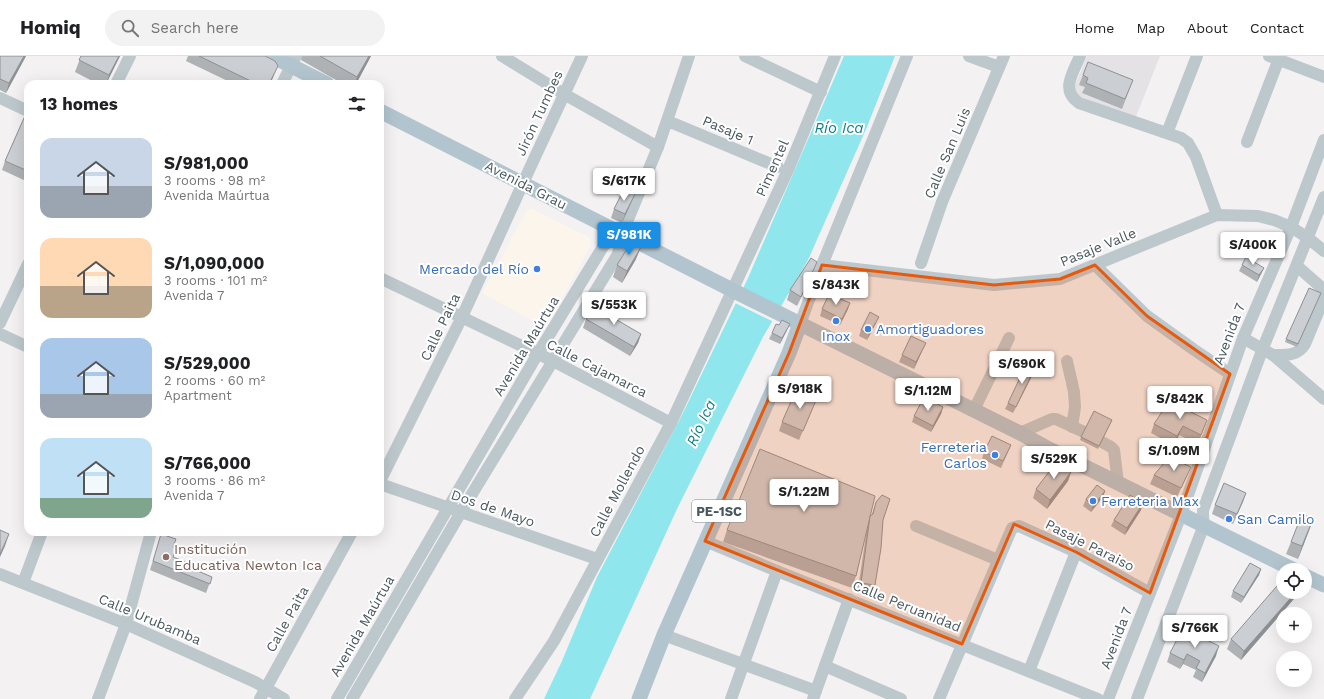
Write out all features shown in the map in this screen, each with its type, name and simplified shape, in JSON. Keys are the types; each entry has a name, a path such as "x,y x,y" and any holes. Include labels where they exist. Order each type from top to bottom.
{"main road":[{"path":"272,56 294,61 321,80"},
{"name":"Avenida Grau","path":"384,113 736,292 785,315 800,324 1020,433 1049,449 1280,563"},
{"name":"PE-1SC","path":"640,699 664,635 789,353 800,324"},
{"path":"1312,579 1324,585"}],"street":[{"path":"118,80 130,56"},
{"path":"502,56 564,94 658,147"},
{"name":"Jirón Tumbes","path":"522,183 582,56"},
{"path":"622,234 658,147 689,56"},
{"path":"745,56 821,92"},
{"name":"Pimentel","path":"736,292 835,56"},
{"path":"800,324 822,265 907,56"},
{"path":"969,56 1002,61"},
{"path":"1080,56 1070,81 1070,93 1072,98 1079,103 1181,138 1188,143 1193,150 1217,215"},
{"path":"1167,133 1197,56"},
{"path":"1247,142 1276,57 1324,77"},
{"path":"284,80 294,61"},
{"name":"Calle San Luis","path":"921,263 942,202 1002,61"},
{"path":"0,98 24,109"},
{"name":"Pasaje 1","path":"667,122 778,167"},
{"name":"Avenida 7","path":"1108,699 1181,515 1243,338 1291,227 1324,140"},
{"name":"Calle Paita","path":"384,475 462,317 522,183"},
{"path":"1137,699 1204,525 1203,510 1268,352 1297,266 1324,197"},
{"name":"Pasaje Valle","path":"822,265 994,285 1060,279 1217,215 1258,216 1274,220 1291,227 1324,251"},
{"name":"Avenida Maúrtua","path":"337,699 537,354 604,245 622,234"},
{"name":"Avenida Maúrtua","path":"352,699 461,512 618,254 622,234"},
{"path":"1095,265 1147,316 1193,350 1230,374"},
{"path":"1297,266 1322,289 1324,293"},
{"path":"0,323 24,272"},
{"name":"Calle Cajamarca","path":"384,280 553,361 671,422"},
{"name":"Calle Mollendo","path":"515,699 554,641 671,422 736,292"},
{"path":"1268,352 1287,355 1301,350 1305,344 1324,298"},
{"path":"0,334 24,345"},
{"path":"974,410 1009,338"},
{"path":"1243,338 1268,352 1324,399"},
{"path":"1068,361 1074,392 1075,407 1072,427"},
{"path":"1020,433 1052,419 1056,419 1084,432"},
{"path":"1102,442 1114,450 1118,483"},
{"name":"Dos de Mayo","path":"384,484 597,559"},
{"path":"916,526 998,560 939,699"},
{"name":"Pasaje Paraiso","path":"998,560 1012,528 1018,526 1076,552 1150,593"},
{"path":"23,583 41,536"},
{"path":"98,699 126,624 150,536"},
{"name":"Calle Paita","path":"260,699 350,536"},
{"name":"Calle Peruanidad","path":"705,541 1098,699"},
{"path":"1029,671 1076,552"},
{"path":"731,699 777,571"},
{"name":"Calle Urubamba","path":"0,574 126,624 266,687 284,699"},
{"path":"664,635 744,664 815,695 849,599"},
{"path":"825,666 901,699"}],"highlighted area":[{"path":"822,265 994,285 1060,279 1095,265 1147,316 1230,374 1150,593 1076,552 1014,524 962,644 705,541 789,353"}],"shaded area":[{"path":"1087,56 1160,56 1135,119 1072,93"},
{"name":"Mercado del Río","path":"531,208 590,238 591,245 546,328 482,293 526,212"}],"water":[{"name":"Río Ica","path":"844,56 895,56 867,127 808,260 763,337 677,509 590,699 544,699 562,661 597,577 683,413 748,278"}],"pier":[{"path":"741,290 781,310 774,322 735,303"}],"building":[{"path":"0,56 24,56 9,83 0,79"},
{"path":"81,56 119,56 109,75 79,60"},
{"path":"199,56 265,56 275,61 278,66 271,80 249,80"},
{"path":"320,56 369,56 357,77"},
{"path":"1088,62 1133,80 1125,99 1086,83 1088,78 1083,75"},
{"path":"24,118 24,169 5,161"},
{"path":"624,189 635,194 625,214 614,209"},
{"path":"635,243 641,247 627,271 617,265 630,244"},
{"path":"1246,257 1264,268 1259,275 1242,265"},
{"path":"811,258 817,262 801,297 790,290"},
{"path":"1309,288 1321,293 1298,344 1286,339"},
{"path":"829,294 850,303 842,319 822,309"},
{"path":"593,306 641,334 634,347 586,319"},
{"path":"870,312 879,317 869,334 861,330"},
{"path":"782,320 790,324 782,338 772,333 776,324 779,325"},
{"path":"911,336 926,343 916,362 902,355"},
{"path":"1027,363 1035,367 1016,407 1008,403"},
{"path":"796,390 817,398 803,431 782,422"},
{"path":"924,397 943,407 933,426 914,416"},
{"path":"1169,401 1207,420 1201,435 1183,426 1177,436 1154,424"},
{"path":"1094,411 1112,420 1099,446 1081,437"},
{"path":"992,436 1011,445 1003,461 984,452"},
{"path":"760,449 875,496 856,576 727,530"},
{"path":"1169,457 1191,467 1181,488 1154,475"},
{"path":"1057,461 1071,472 1050,500 1036,489"},
{"path":"1224,483 1246,493 1237,514 1215,505"},
{"path":"1097,485 1105,491 1093,506 1086,499"},
{"path":"882,495 890,499 883,520 881,548 875,585 861,583 870,516 873,514 876,502"},
{"path":"1130,495 1143,503 1127,528 1114,520"},
{"path":"1302,514 1313,519 1302,546 1291,542"},
{"path":"0,530 9,534 0,554"},
{"path":"160,536 167,536 176,539 173,547 176,548 173,557 194,565 193,569 212,577 210,584 153,561"},
{"path":"1250,563 1261,569 1244,597 1233,591"},
{"path":"1276,587 1276,599 1290,599 1283,607 1276,607 1276,615 1244,651 1231,639"},
{"path":"1183,628 1219,646 1205,673 1196,668 1200,661 1187,654 1184,660 1170,653"}],"place":[{"name":"Mercado del Río","path":"537,269"},
{"name":"Inox","path":"836,321"},
{"name":"Amortiguadores","path":"868,329"},
{"name":"Ferreteria Carlos","path":"995,455"},
{"name":"Ferreteria Max","path":"1093,501"},
{"name":"San Camilo","path":"1229,519"},
{"name":"Institución Educativa Newton Ica","path":"166,557"}]}
